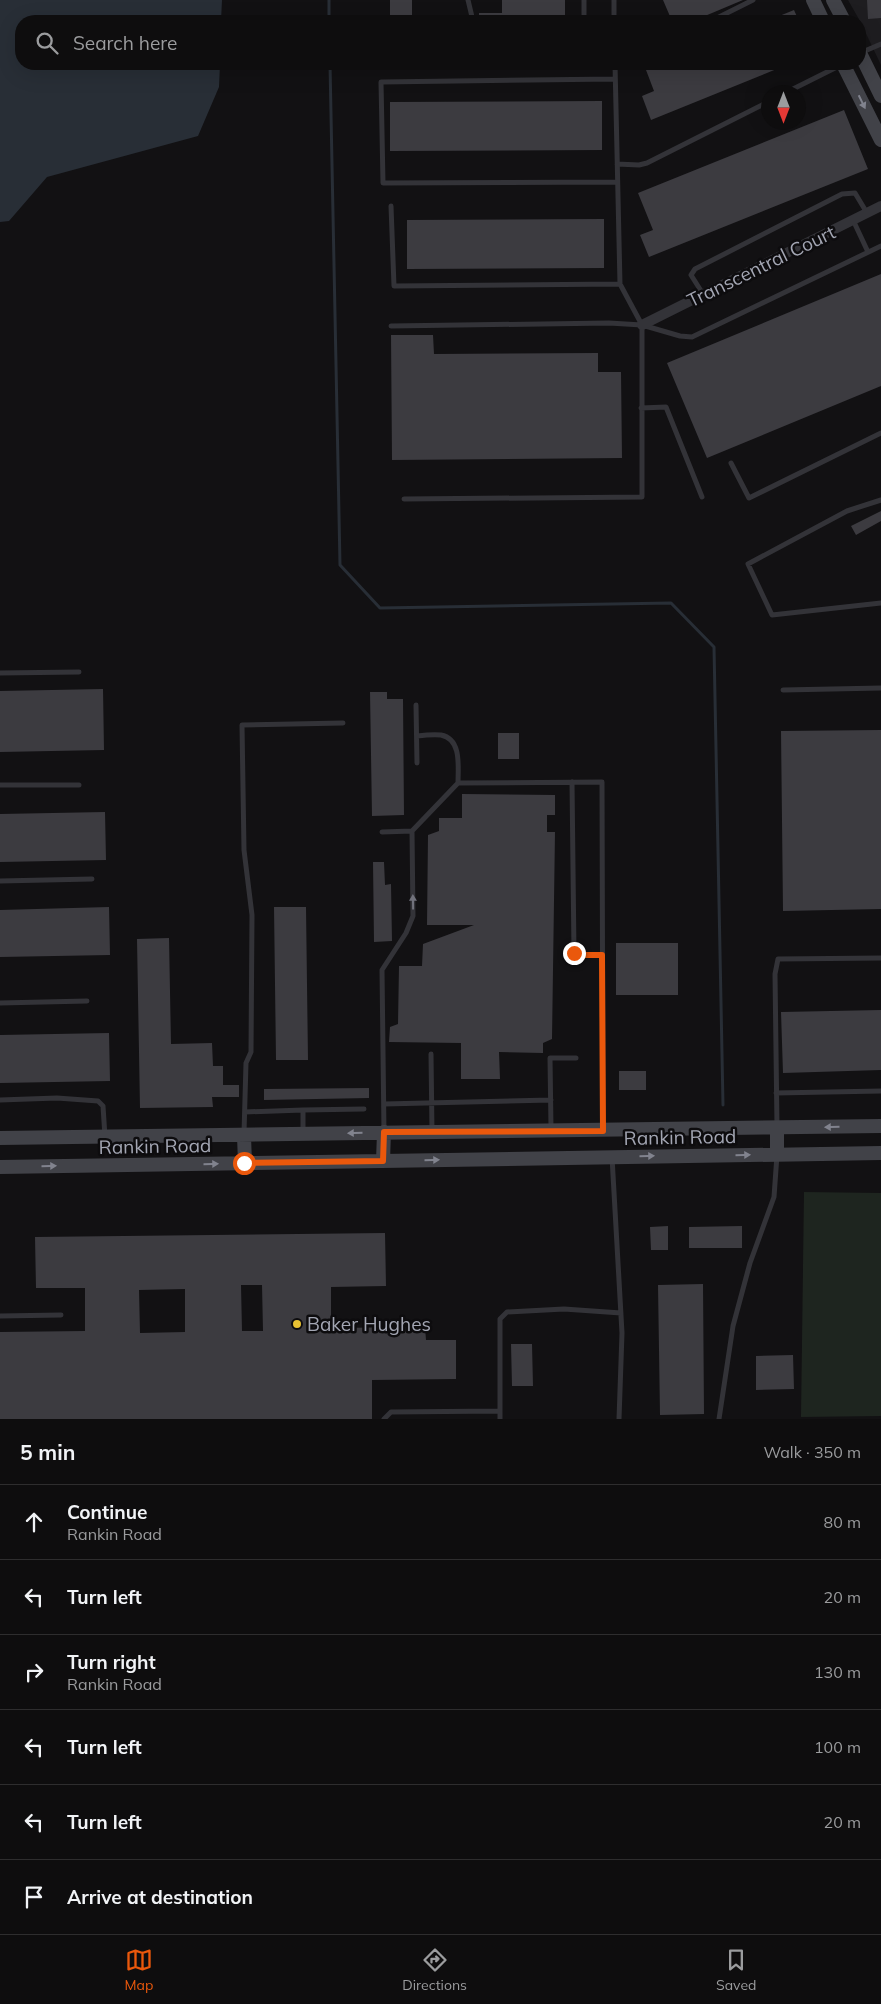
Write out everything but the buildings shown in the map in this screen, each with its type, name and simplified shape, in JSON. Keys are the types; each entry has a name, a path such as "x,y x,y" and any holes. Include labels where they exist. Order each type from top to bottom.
{"main road":[{"path":"813,0 820,15"},
{"path":"833,0 841,15"},
{"path":"866,65 880,93"},
{"path":"846,70 881,140"},
{"name":"Rankin Road","path":"0,1167 383,1161 608,1144 777,1128 881,1126"},
{"path":"777,1128 777,1154"},
{"name":"Rankin Road","path":"0,1138 551,1131 608,1144 777,1154 881,1153"},
{"path":"383,1161 384,1132"},
{"path":"244,1136 244,1163"}],"street":[{"name":"Transcentral Court","path":"642,325 881,206"}],"lane":[{"path":"468,0 472,15"},
{"path":"584,0 584,15"},
{"path":"614,0 614,15"},
{"path":"723,15 753,0"},
{"path":"866,50 881,44"},
{"path":"404,499 642,496 642,325 620,284 615,70"},
{"path":"801,85 831,70"},
{"path":"615,79 381,82 383,183 617,182"},
{"path":"617,164 647,164 761,106"},
{"path":"703,294 691,275 695,269 842,194 855,194 867,213"},
{"path":"391,206 394,286 620,284"},
{"path":"853,220 868,252"},
{"path":"391,326 609,323 642,325 680,336 692,337 881,246"},
{"path":"642,408 666,407 702,496"},
{"path":"732,463 749,498 881,433"},
{"path":"881,500 847,511 748,564 772,615 881,603"},
{"path":"0,672 79,672"},
{"path":"784,690 881,688"},
{"path":"416,706 417,763"},
{"path":"244,1136 246,1062 251,1052 252,915 244,850 242,725 343,723"},
{"path":"417,736 440,735 449,738 455,745 458,783"},
{"path":"572,782 574,953 577,955 602,955"},
{"path":"382,832 412,831 458,783 602,782 602,955 608,1144 622,1333 619,1419"},
{"path":"0,785 78,785"},
{"path":"384,1132 382,970 406,933 413,916 412,831"},
{"path":"0,881 92,879"},
{"path":"777,1128 775,974 778,959 881,958"},
{"path":"0,1003 87,1001"},
{"path":"431,1054 432,1132"},
{"path":"551,1131 550,1058 576,1058"},
{"path":"776,1093 881,1091"},
{"path":"0,1100 56,1098 98,1100 103,1106 105,1137"},
{"path":"384,1104 550,1100"},
{"path":"245,1112 364,1109"},
{"path":"303,1110 303,1134"},
{"path":"719,1419 733,1326 750,1263 774,1198 777,1154"},
{"path":"500,1419 500,1319 507,1312 564,1309 621,1312"},
{"path":"0,1316 61,1315"},
{"path":"384,1419 391,1412 500,1411"}],"shaded area":[{"path":"0,0 222,0 221,15 15,15 15,70 220,70 219,87 198,136 47,177 9,221 0,222"},
{"path":"848,0 881,0 881,65 866,34 866,15 857,15"},
{"path":"804,1192 881,1193 881,1416 801,1417"}],"waterway":[{"path":"329,0 329,15"},
{"path":"330,70 340,565 380,608 671,603 714,647 723,1105"}],"place":[{"name":"Baker Hughes","path":"297,1324"}],"route":[{"path":"244,1163 383,1161 384,1132 603,1131 602,955 577,955 574,953"}]}
